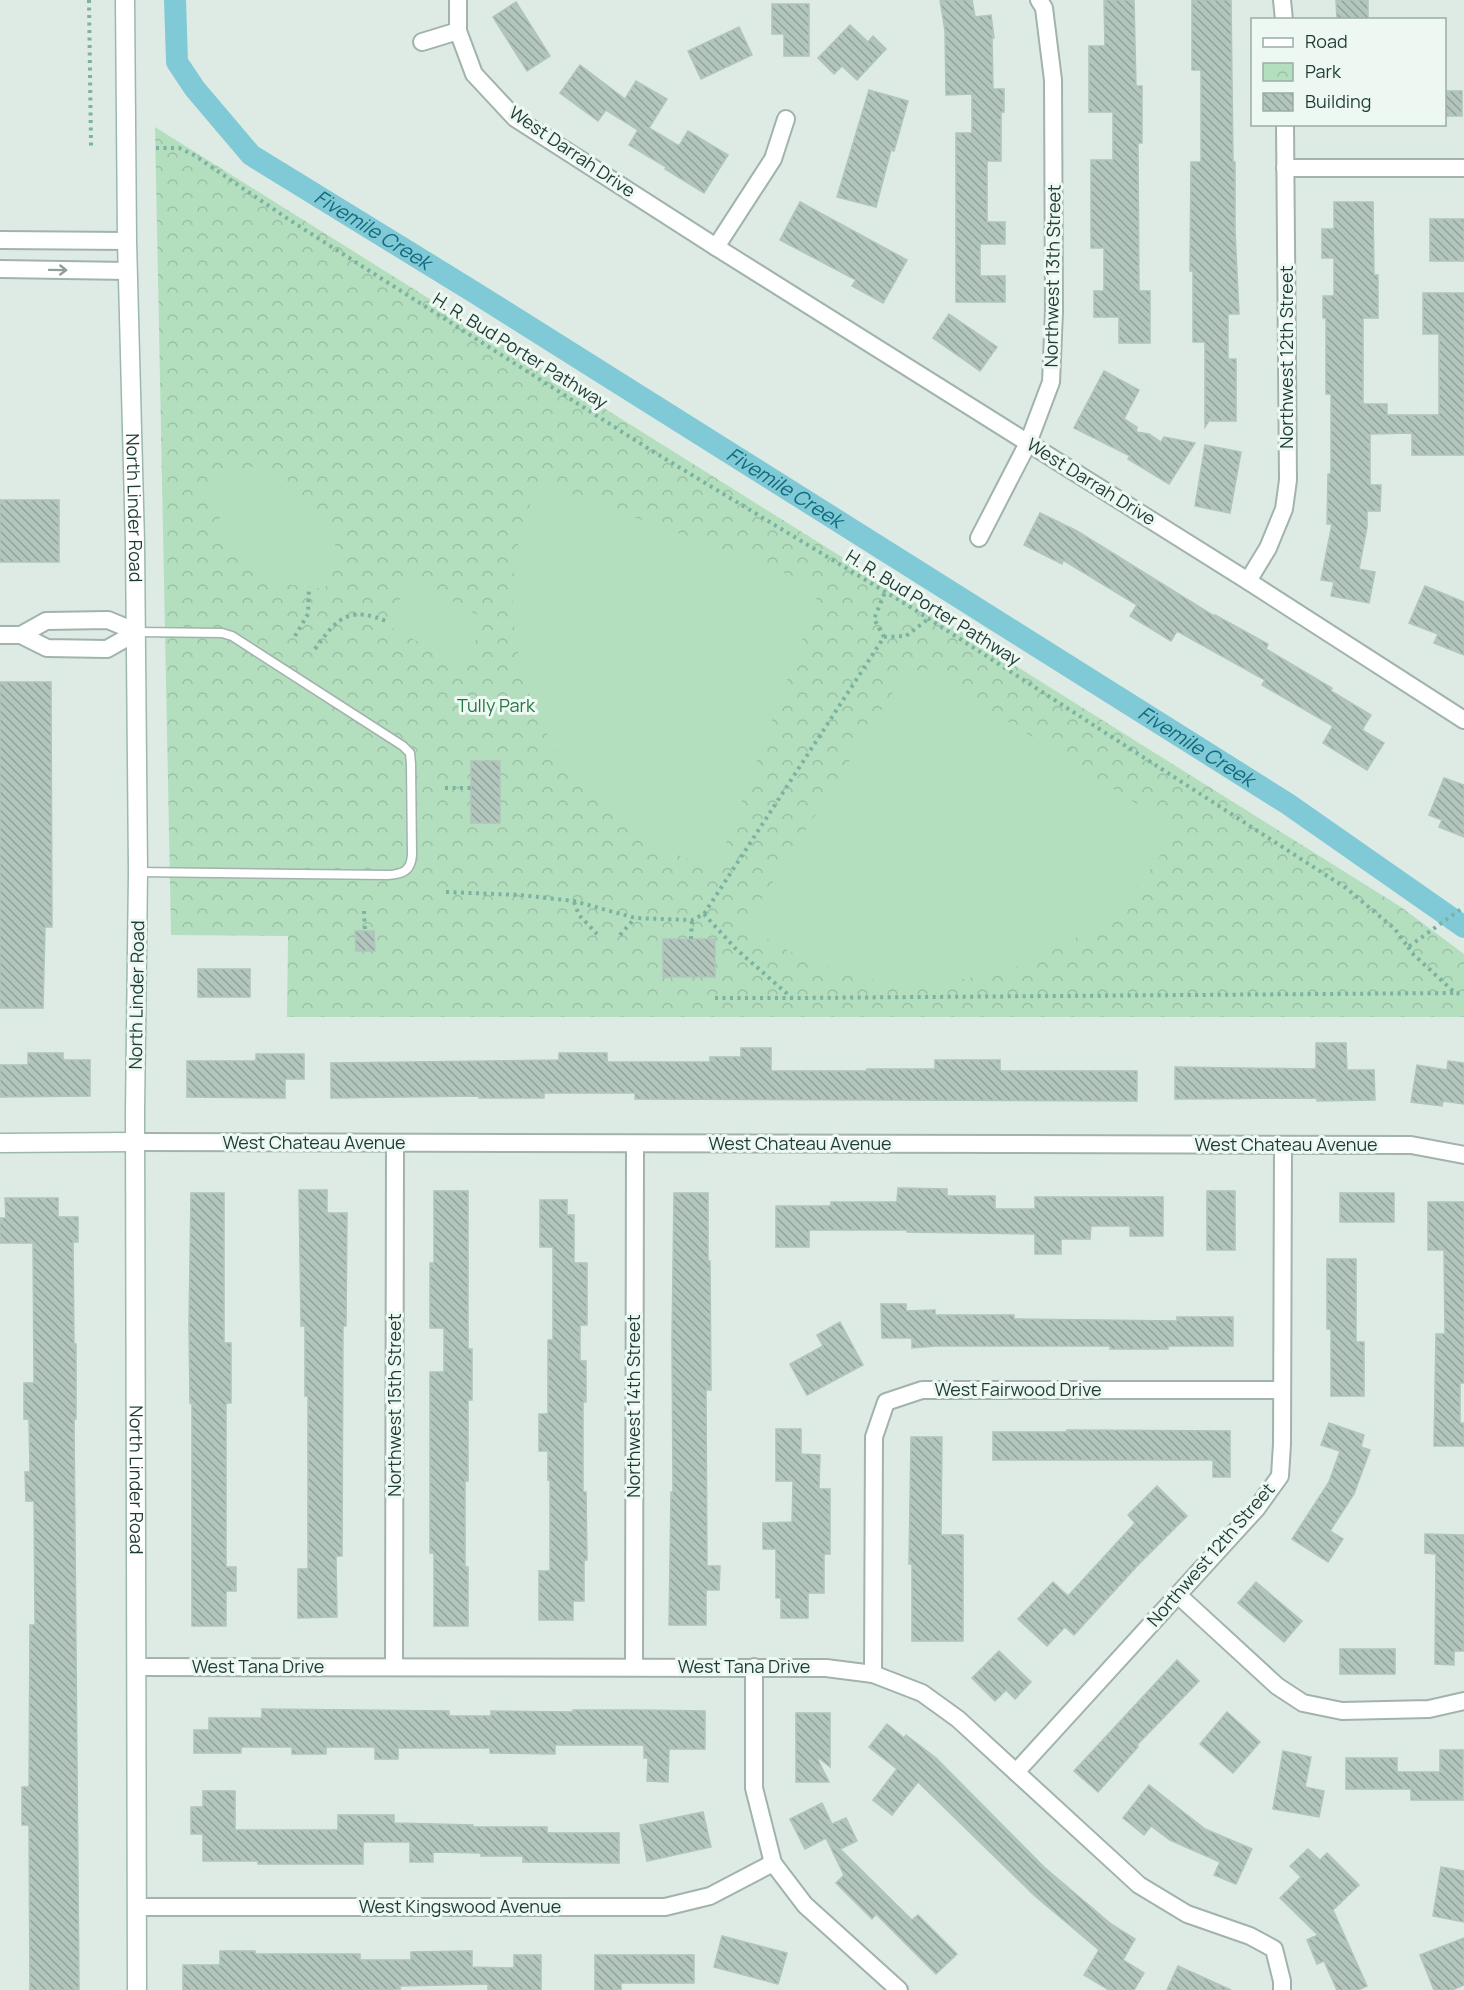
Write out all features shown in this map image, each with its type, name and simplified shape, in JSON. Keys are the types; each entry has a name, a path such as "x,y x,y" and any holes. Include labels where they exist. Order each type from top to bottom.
{"main road":[{"name":"North Linder Road","path":"125,0 127,241 137,632 136,1990"},
{"path":"0,1143 135,1142"}],"street":[{"name":"West Darrah Drive","path":"458,0 458,31 474,74 515,118 1464,720"},
{"name":"Northwest 13th Street","path":"979,538 1028,443 1051,382 1054,311 1053,80 1044,8 1040,0"},
{"path":"1282,0 1284,18"},
{"path":"422,42 458,31"},
{"path":"716,247 773,159 786,119"},
{"name":"Northwest 12th Street","path":"1248,581 1268,548 1284,509 1288,480 1285,126"},
{"path":"1285,168 1464,168"},
{"path":"0,240 127,241"},
{"path":"0,268 128,271"},
{"path":"21,635 46,621 76,620 108,620 137,632"},
{"path":"0,635 21,635 47,648 107,649 137,632"},
{"name":"West Chateau Avenue","path":"135,1142 1411,1145 1464,1155"},
{"name":"Northwest 15th Street","path":"394,1667 395,1144"},
{"name":"Northwest 14th Street","path":"634,1667 635,1144"},
{"name":"Northwest 12th Street","path":"1016,1772 1257,1508 1280,1476 1283,1145"},
{"name":"West Fairwood Drive","path":"873,1674 874,1437 886,1402 922,1389 1282,1390"},
{"path":"1178,1595 1277,1686 1304,1703 1342,1711 1429,1709 1464,1701"},
{"name":"West Tana Drive","path":"136,1667 754,1667 826,1668 873,1674 922,1692 958,1719 1139,1885 1187,1914 1274,1949 1282,1990"},
{"path":"754,1667 754,1788 773,1863 805,1905 899,1990"},
{"name":"West Kingswood Avenue","path":"137,1907 665,1907 710,1896 773,1863"}],"lane":[{"path":"137,632 222,633 232,636 404,746 410,753 411,764 412,843 412,864 401,874 138,872"}],"path":[{"path":"89,0 91,146 94,146"},
{"name":"H. R. Bud Porter Pathway","path":"156,148 179,148 194,155 288,219 649,449 928,619 1346,888 1395,929 1412,953 1455,993"},
{"path":"295,636 308,614 309,587"},
{"path":"884,637 874,619 885,592"},
{"path":"315,649 331,626 339,620 362,614 388,621"},
{"path":"884,637 906,636 928,619"},
{"path":"446,892 520,895 574,901 635,918 692,920 704,914 884,637"},
{"path":"445,788 471,788"},
{"path":"574,901 579,915 597,934"},
{"path":"1408,946 1464,907"},
{"path":"364,910 365,931"},
{"path":"704,914 735,948 792,998"},
{"path":"620,935 635,918"},
{"path":"691,939 692,920"},
{"path":"715,998 1464,994"}],"green space":[{"name":"Tully Park","path":"155,127 1401,907 1464,954 1464,1017 287,1017 288,936 171,935"},
{"path":"250,467 268,468 281,474 297,493 321,513 330,525 337,556 332,562 331,579 326,586 317,588 296,586 267,576 251,563 241,544 231,542 224,533 208,480"},
{"path":"540,482 809,582 817,600 716,870 677,854 652,840 597,802 558,752 537,714 517,649 513,592 520,536"},
{"path":"411,579 487,620 462,665 386,625"},
{"path":"926,669 1176,829 1142,881 1104,920 1061,947 1007,971 937,984 867,980 803,959 745,926 905,673"}],"building":[{"path":"940,0 972,0 975,17 991,15 994,38 992,38 993,89 1004,89 1004,112 1001,112 1001,161 987,161 987,222 1005,222 1005,244 980,244 980,276 1005,276 1005,302 956,302 956,133 972,133 972,94 946,95 945,31"},
{"path":"1104,0 1134,0 1136,86 1142,86 1142,143 1138,143 1139,291 1150,291 1150,343 1119,343 1119,317 1094,317 1094,291 1104,291 1104,248 1091,248 1091,160 1113,160 1113,112 1089,112 1089,46 1105,46"},
{"path":"1192,0 1231,0 1233,162 1235,162 1235,231 1239,314 1228,314 1228,359 1236,359 1236,421 1211,421 1212,416 1205,427 1205,342 1193,342 1193,271 1190,271 1191,162 1201,162 1201,70 1192,70"},
{"path":"1336,0 1368,0 1368,18 1337,18"},
{"path":"516,2 550,56 527,71 493,17"},
{"path":"772,4 809,4 809,56 784,56 784,34 772,34"},
{"path":"850,25 868,42 873,36 886,49 857,80 842,66 834,74 818,58"},
{"path":"739,27 752,55 701,79 688,51"},
{"path":"580,65 625,99 636,81 667,99 649,128 679,146 688,131 728,155 704,193 629,145 638,130 606,110 598,121 560,93"},
{"path":"869,90 908,101 894,151 891,150 876,207 837,197"},
{"path":"1446,91 1462,91 1462,116 1446,116"},
{"path":"800,202 907,260 883,303 852,286 856,280 780,240"},
{"path":"1334,202 1373,202 1374,275 1378,275 1378,318 1363,318 1363,404 1387,404 1387,415 1439,415 1439,334 1423,334 1423,293 1464,293 1464,455 1412,455 1412,433 1370,434 1370,485 1381,485 1380,511 1367,511 1367,527 1359,569 1375,572 1369,603 1331,596 1334,582 1321,580 1332,524 1327,524 1328,474 1331,474 1331,394 1326,394 1326,318 1323,318 1323,296 1334,296 1334,258 1322,258 1322,229 1334,229"},
{"path":"1430,219 1464,219 1464,261 1430,261"},
{"path":"949,314 997,347 980,371 933,338"},
{"path":"1104,371 1139,390 1124,419 1137,427 1136,432 1149,434 1161,442 1164,437 1195,443 1169,484 1128,459 1130,456 1074,428"},
{"path":"1205,445 1241,452 1230,513 1195,506"},
{"path":"0,500 59,500 59,562 0,562"},
{"path":"1040,513 1077,531 1214,616 1268,644 1266,649 1332,688 1331,691 1371,715 1362,730 1384,743 1367,770 1323,743 1333,726 1262,685 1265,680 1177,631 1171,641 1130,616 1137,605 1063,560 1062,564 1024,545"},
{"path":"1425,586 1464,602 1464,655 1434,643 1438,634 1409,623"},
{"path":"0,682 51,682 52,927 45,927 43,1008 0,1008"},
{"path":"471,761 500,761 500,823 471,823"},
{"path":"1444,778 1464,785 1464,837 1439,827 1442,820 1429,815"},
{"path":"355,931 374,931 375,951 356,951"},
{"path":"663,939 715,939 715,977 663,977"},
{"path":"198,969 250,969 250,997 198,997"},
{"path":"1316,1043 1346,1043 1347,1070 1374,1070 1375,1100 1175,1099 1175,1067 1316,1069"},
{"path":"741,1048 771,1048 771,1071 935,1069 935,1060 1000,1060 1000,1071 1137,1071 1137,1101 635,1099 635,1093 544,1093 544,1098 479,1098 479,1096 331,1098 331,1063 559,1060 559,1053 607,1053 607,1062 710,1062 710,1057 741,1057"},
{"path":"28,1053 63,1053 63,1060 90,1060 90,1096 0,1097 0,1065 28,1065"},
{"path":"256,1054 304,1054 304,1079 285,1079 285,1098 187,1097 187,1061 256,1061"},
{"path":"1448,1061 1464,1063 1464,1104 1443,1101 1442,1106 1411,1102 1417,1065 1447,1070"},
{"path":"898,1188 947,1189 947,1196 995,1196 995,1209 1035,1209 1035,1197 1163,1197 1163,1236 1130,1236 1130,1226 1091,1226 1090,1239 1061,1239 1061,1254 1035,1254 1035,1234 809,1230 809,1247 776,1247 776,1206 831,1206 831,1202 897,1202"},
{"path":"299,1190 327,1190 327,1213 347,1213 346,1326 343,1326 342,1556 336,1556 337,1617 298,1618 298,1569 308,1569 308,1396 305,1396 305,1326 301,1326"},
{"path":"434,1191 468,1191 468,1349 472,1349 472,1400 468,1400 468,1481 465,1481 468,1626 434,1626 434,1553 430,1553 430,1372 444,1372 444,1328 430,1328 430,1263 434,1263"},
{"path":"1207,1191 1235,1191 1235,1250 1207,1250"},
{"path":"191,1193 224,1193 224,1343 231,1343 231,1403 226,1403 226,1567 236,1567 236,1591 226,1591 226,1626 192,1626 192,1403 190,1403 189,1325"},
{"path":"674,1193 708,1193 711,1390 706,1390 707,1566 720,1566 719,1590 706,1590 706,1625 669,1625 671,1492 673,1492"},
{"path":"1340,1193 1394,1193 1394,1222 1340,1222"},
{"path":"5,1198 58,1198 58,1217 78,1217 78,1242 73,1242 74,1344 76,1344 76,1419 74,1419 79,1990 30,1990 29,1825 22,1825 22,1787 29,1787 30,1625 35,1625 34,1501 26,1501 25,1472 30,1472 29,1419 24,1419 24,1383 34,1383 33,1243 0,1243 0,1218 6,1218"},
{"path":"540,1200 567,1200 567,1215 574,1215 574,1263 587,1263 587,1325 580,1325 580,1361 586,1361 586,1402 583,1402 583,1492 586,1492 587,1560 584,1560 584,1601 573,1601 573,1620 539,1620 539,1571 550,1571 550,1480 548,1480 548,1451 539,1451 539,1414 548,1414 548,1340 553,1340 553,1247 540,1247"},
{"path":"1428,1202 1464,1202 1464,1383 1460,1383 1460,1423 1464,1423 1464,1446 1434,1446 1436,1334 1445,1334 1444,1250 1428,1250"},
{"path":"1327,1259 1356,1259 1356,1342 1364,1342 1364,1396 1331,1396 1331,1329 1327,1329"},
{"path":"881,1304 906,1304 906,1311 935,1310 935,1315 1014,1315 1014,1319 1177,1321 1177,1317 1233,1317 1233,1346 1168,1346 1168,1349 1110,1349 1110,1346 912,1348 912,1338 882,1338"},
{"path":"840,1322 863,1365 807,1395 790,1364 823,1346 817,1335"},
{"path":"1329,1423 1364,1435 1361,1447 1370,1450 1354,1494 1330,1531 1343,1539 1328,1562 1292,1539 1329,1482 1340,1451 1321,1445"},
{"path":"776,1429 801,1429 801,1454 820,1455 819,1489 830,1489 830,1554 824,1554 824,1593 808,1593 808,1618 781,1618 781,1598 776,1598 776,1549 763,1549 763,1523 792,1522 793,1481 776,1481"},
{"path":"1067,1430 1230,1431 1230,1477 1213,1477 1213,1460 993,1460 993,1432 1067,1432"},
{"path":"911,1437 942,1437 941,1535 963,1535 963,1641 912,1641 912,1564 909,1564"},
{"path":"1157,1486 1187,1516 1137,1566 1074,1635 1065,1627 1047,1646 1018,1619 1053,1582 1068,1596 1135,1523 1128,1515"},
{"path":"1425,1534 1464,1535 1464,1651 1454,1651 1454,1665 1435,1664 1436,1554 1425,1553"},
{"path":"1256,1582 1302,1621 1284,1642 1238,1603"},
{"path":"1340,1649 1395,1649 1395,1674 1340,1674"},
{"path":"999,1651 1031,1682 1015,1699 1006,1690 995,1701 972,1678"},
{"path":"1177,1660 1199,1681 1137,1745 1138,1747 1098,1792 1074,1771"},
{"path":"262,1709 449,1711 449,1716 491,1716 491,1711 705,1711 705,1749 669,1749 668,1782 647,1781 648,1758 644,1758 644,1745 555,1745 555,1754 490,1753 490,1748 398,1748 398,1759 375,1759 375,1747 326,1747 326,1754 292,1754 292,1747 241,1747 241,1753 194,1753 194,1730 209,1730 209,1718 262,1718"},
{"path":"1227,1712 1260,1742 1233,1773 1200,1744"},
{"path":"796,1713 830,1713 830,1767 816,1756 829,1782 796,1782"},
{"path":"887,1724 904,1738 906,1735 936,1758 1044,1867 1111,1924 1135,1939 1123,1960 1144,1973 1134,1990 1109,1990 1084,1975 1099,1950 1035,1896 918,1782 892,1815 873,1800 897,1769 869,1747"},
{"path":"1440,1750 1463,1750 1463,1800 1411,1800 1411,1789 1346,1789 1346,1758 1397,1758 1397,1772 1440,1772"},
{"path":"1283,1751 1311,1757 1305,1787 1324,1791 1319,1817 1273,1809"},
{"path":"1149,1785 1205,1829 1252,1849 1236,1884 1214,1875 1220,1862 1170,1840 1151,1826 1144,1835 1123,1818"},
{"path":"203,1791 235,1791 235,1830 338,1830 338,1815 394,1815 394,1823 473,1825 473,1827 547,1827 547,1833 619,1833 619,1863 523,1862 523,1856 481,1856 481,1853 433,1852 433,1862 410,1862 410,1842 363,1842 363,1864 258,1864 258,1861 203,1861 203,1834 191,1834 191,1807 203,1807"},
{"path":"822,1803 832,1824 846,1818 857,1841 840,1849 912,1920 918,1915 957,1954 936,1974 876,1914 872,1919 836,1883 844,1875 826,1838 805,1849 790,1819"},
{"path":"703,1812 711,1847 647,1861 640,1825"},
{"path":"1308,1849 1320,1860 1327,1853 1359,1885 1333,1910 1367,1986 1358,1990 1337,1990 1324,1961 1317,1964 1307,1940 1318,1935 1280,1898 1301,1877 1290,1866"},
{"path":"1441,1867 1464,1871 1464,1922 1433,1916"},
{"path":"722,1936 787,1953 778,1984 714,1967"},
{"path":"1464,1938 1464,1985 1452,1990 1434,1990 1420,1955"},
{"path":"220,1951 255,1951 255,1954 360,1954 360,1960 411,1960 411,1952 472,1951 472,1967 514,1968 514,1955 541,1955 541,1990 488,1990 488,1984 400,1986 400,1989 359,1990 183,1990 183,1965 220,1965"},
{"path":"595,1955 694,1955 694,1983 621,1983 621,1990 595,1990"},
{"path":"1178,1966 1231,1990 1167,1990"}],"waterway":[{"name":"Fivemile Creek","path":"175,0 177,62 195,89 251,155 477,294 1288,804 1464,927"}]}
